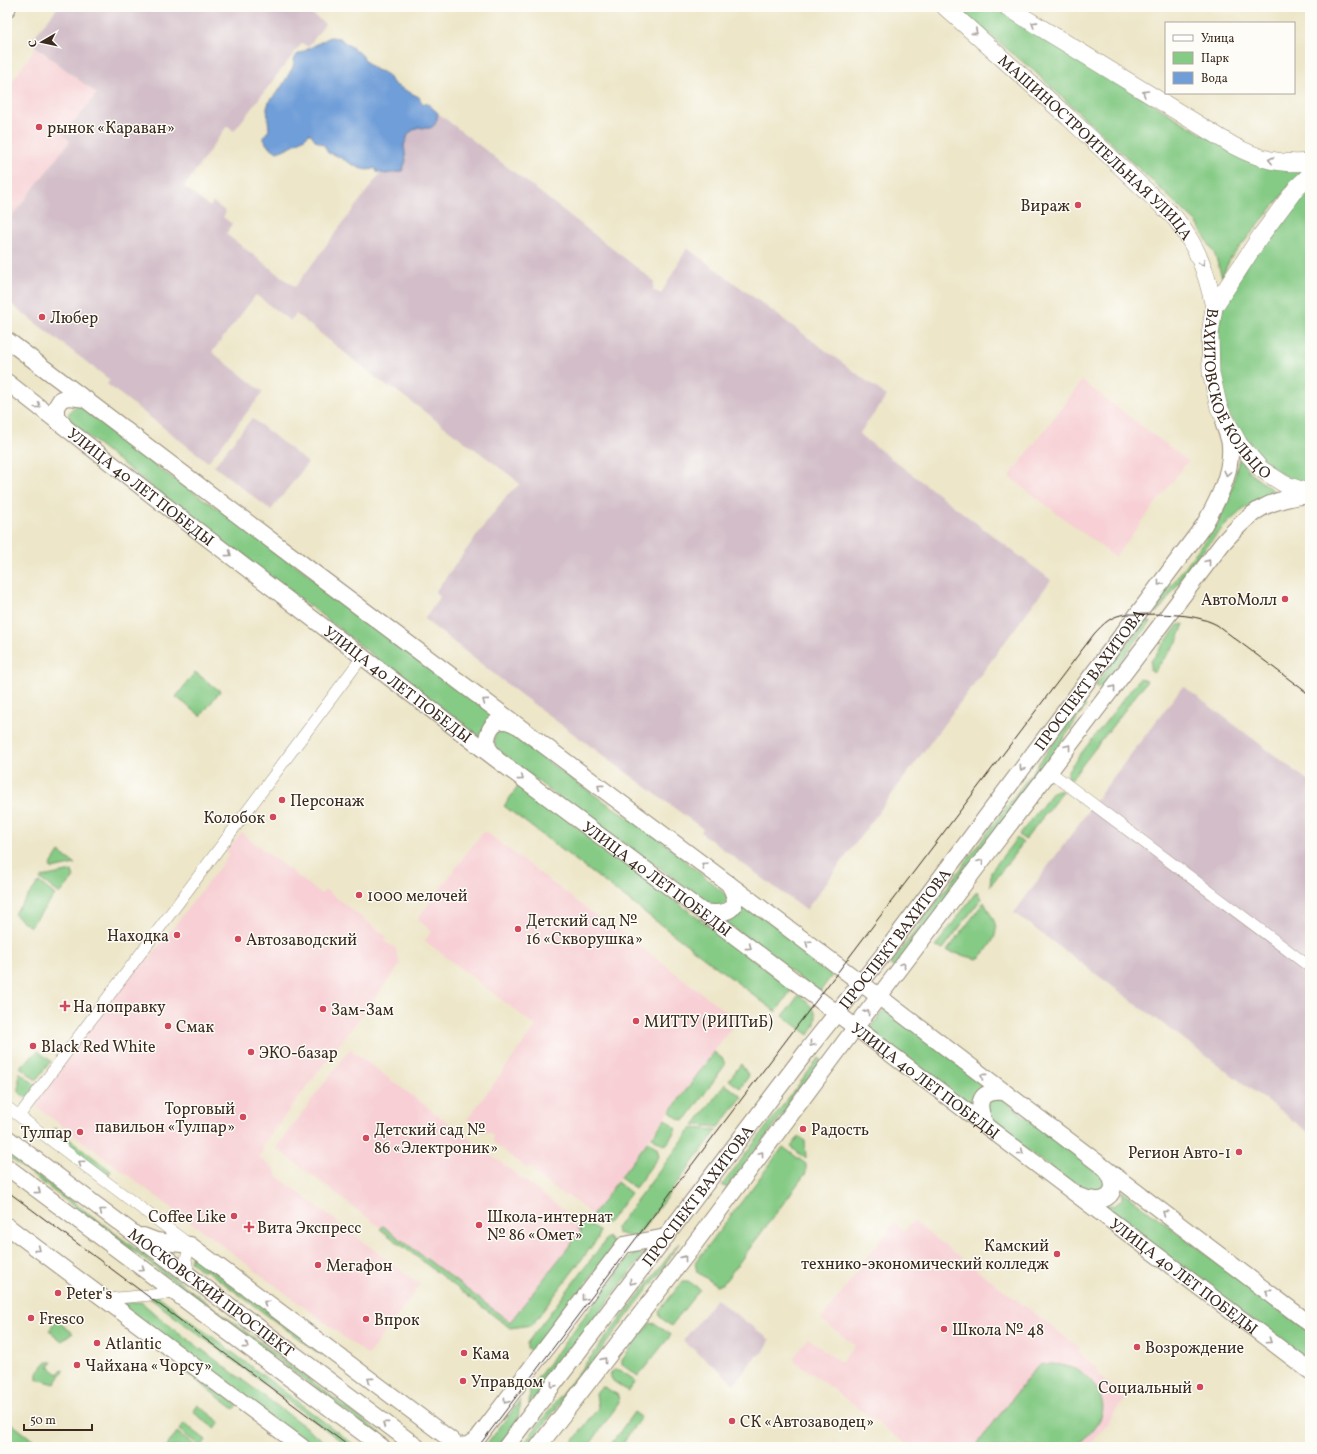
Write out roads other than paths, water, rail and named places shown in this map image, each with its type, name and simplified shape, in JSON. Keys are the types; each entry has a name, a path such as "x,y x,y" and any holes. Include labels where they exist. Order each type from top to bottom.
{"main road":[{"name":"МАШИНОСТРОИТЕЛЬНАЯ УЛИЦА","path":"945,7 1058,108 1175,218 1189,236 1202,259 1214,308"},
{"path":"1007,7 1232,145 1250,154 1270,161 1289,164 1310,162"},
{"name":"ВАХИТОВСКОЕ КОЛЬЦО","path":"1310,175 1297,187 1262,234 1214,308 1210,335 1211,373 1219,408 1239,444 1261,469 1284,484 1310,494"},
{"path":"7,340 879,996 1310,1324"},
{"name":"УЛИЦА 40 ЛЕТ ПОБЕДЫ","path":"7,382 496,759 703,912 836,1014 985,1124 1080,1198 1310,1371"},
{"path":"72,432 56,416 56,407 61,399 86,399"},
{"name":"ПРОСПЕКТ ВАХИТОВА","path":"506,1447 861,983 1204,525 1213,510 1225,480 1230,460 1230,444 1219,408"},
{"name":"ПРОСПЕКТ ВАХИТОВА","path":"538,1447 712,1220 879,996 1192,582 1238,526 1254,512 1272,502 1288,496 1310,494"},
{"path":"1071,704 1090,690 1095,690 1097,695 1089,719"},
{"path":"496,759 488,748 487,738 490,728 497,722 503,721 517,725"},
{"path":"703,912 720,914 728,912 734,905 735,894 729,884"},
{"path":"985,1124 980,1112 979,1103 987,1093 993,1091 1004,1092"},
{"name":"МОСКОВСКИЙ ПРОСПЕКТ","path":"7,1138 123,1227 417,1447"},
{"path":"1080,1198 1098,1200 1105,1198 1110,1194 1113,1183 1111,1175 1101,1165"},
{"name":"МОСКОВСКИЙ ПРОСПЕКТ","path":"7,1167 382,1447"},
{"path":"693,1202 713,1188 718,1189 721,1195 712,1220"},
{"path":"7,1226 302,1447"},
{"path":"123,1227 156,1241 190,1245 458,1446 468,1444 477,1439 624,1245 666,1237"}],"street":[{"path":"19,1116 363,656"},
{"path":"1049,772 1310,968"},
{"path":"7,1107 190,1245 186,1259 189,1276"},
{"path":"106,1299 174,1293"}],"water":[{"path":"330,37 339,38 362,55 367,63 376,70 385,73 395,85 419,97 422,103 428,104 438,113 436,122 432,127 418,127 409,133 404,145 406,161 402,171 386,174 377,172 375,168 369,170 358,167 340,157 328,153 324,145 316,141 310,133 295,144 277,152 267,145 263,137 269,130 267,108 269,102 282,86 293,67 295,56"}],"tram line":[{"path":"478,1447 1094,634 1105,623 1116,616 1126,614 1184,616 1207,621 1217,625 1310,695"},
{"path":"7,1191 350,1447"}],"place":[{"name":"рынок «Караван»","path":"39,127"},
{"name":"Вираж","path":"1078,205"},
{"name":"Любер","path":"42,317"},
{"name":"АвтоМолл","path":"1285,599"},
{"name":"Персонаж","path":"282,800"},
{"name":"Колобок","path":"273,817"},
{"name":"1000 мелочей","path":"359,895"},
{"name":"Детский сад № 16 «Скворушка»","path":"518,929"},
{"name":"Находка","path":"177,935"},
{"name":"Автозаводский","path":"238,939"},
{"name":"На поправку","path":"65,1006"},
{"name":"Зам-Зам","path":"323,1009"},
{"name":"МИТТУ (РИПТиБ)","path":"636,1021"},
{"name":"Смак","path":"168,1026"},
{"name":"Black Red White","path":"33,1046"},
{"name":"ЭКО-базар","path":"251,1052"},
{"name":"Торговый павильон «Тулпар»","path":"243,1117"},
{"name":"Радость","path":"803,1129"},
{"name":"Тулпар","path":"80,1132"},
{"name":"Детский сад № 86 «Электроник»","path":"366,1138"},
{"name":"Регион Авто-1","path":"1239,1152"},
{"name":"Coffee Like","path":"234,1216"},
{"name":"Школа-интернат № 86 «Омет»","path":"479,1225"},
{"name":"Вита Экспресс","path":"249,1227"},
{"name":"Камский технико-экономический колледж","path":"1057,1254"},
{"name":"Мегафон","path":"318,1265"},
{"name":"Peter's","path":"58,1293"},
{"name":"Fresco","path":"31,1318"},
{"name":"Впрок","path":"366,1319"},
{"name":"Школа № 48","path":"944,1329"},
{"name":"Atlantic","path":"97,1343"},
{"name":"Возрождение","path":"1137,1347"},
{"name":"Кама","path":"464,1353"},
{"name":"Чайхана «Чорсу»","path":"77,1365"},
{"name":"Управдом","path":"463,1381"},
{"name":"Социальный","path":"1200,1387"},
{"name":"СК «Автозаводец»","path":"732,1421"}]}
